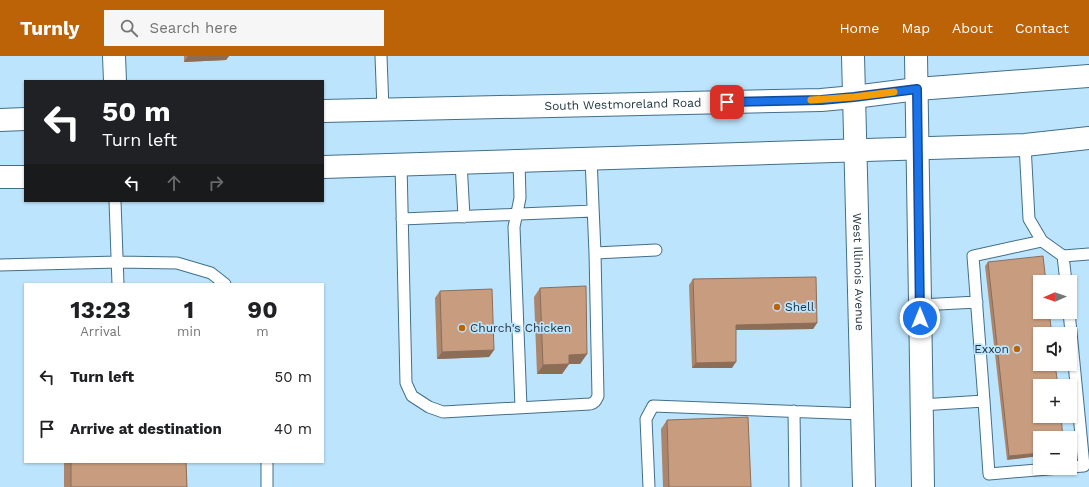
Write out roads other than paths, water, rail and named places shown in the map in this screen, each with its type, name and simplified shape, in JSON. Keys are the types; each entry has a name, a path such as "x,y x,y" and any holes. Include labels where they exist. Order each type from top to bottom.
{"main road":[{"path":"114,56 115,80"},
{"name":"West Illinois Avenue","path":"854,56 864,487"},
{"path":"916,56 921,405 924,487"},
{"name":"South Westmoreland Road","path":"324,111 821,100 917,89 1089,76"},
{"path":"0,120 24,119"},
{"path":"324,167 1025,145 1089,138"},
{"path":"0,177 24,177"}],"lane":[{"path":"381,56 383,109"},
{"path":"1025,145 1029,218 1042,241 1063,256 1089,254"},
{"path":"401,164 406,383 412,396 429,407 443,412 590,404 597,399 595,253 591,158"},
{"path":"519,161 520,198 514,227 520,407"},
{"path":"461,162 464,217"},
{"path":"115,202 118,283"},
{"path":"402,219 593,211"},
{"path":"1033,470 989,474 973,256 1042,241"},
{"path":"595,253 656,250"},
{"path":"1063,256 1065,275"},
{"path":"0,266 118,262 177,263 211,273 224,283"},
{"path":"920,305 977,302"},
{"path":"1070,319 1084,466 1077,466"},
{"path":"921,405 984,401"},
{"path":"648,487 646,419 653,406 862,414"},
{"path":"794,411 795,487"},
{"path":"267,463 267,487"}],"place":[{"name":"Shell","path":"777,307"},
{"name":"Church's Chicken","path":"462,328"},
{"name":"Exxon","path":"1017,349"}]}
